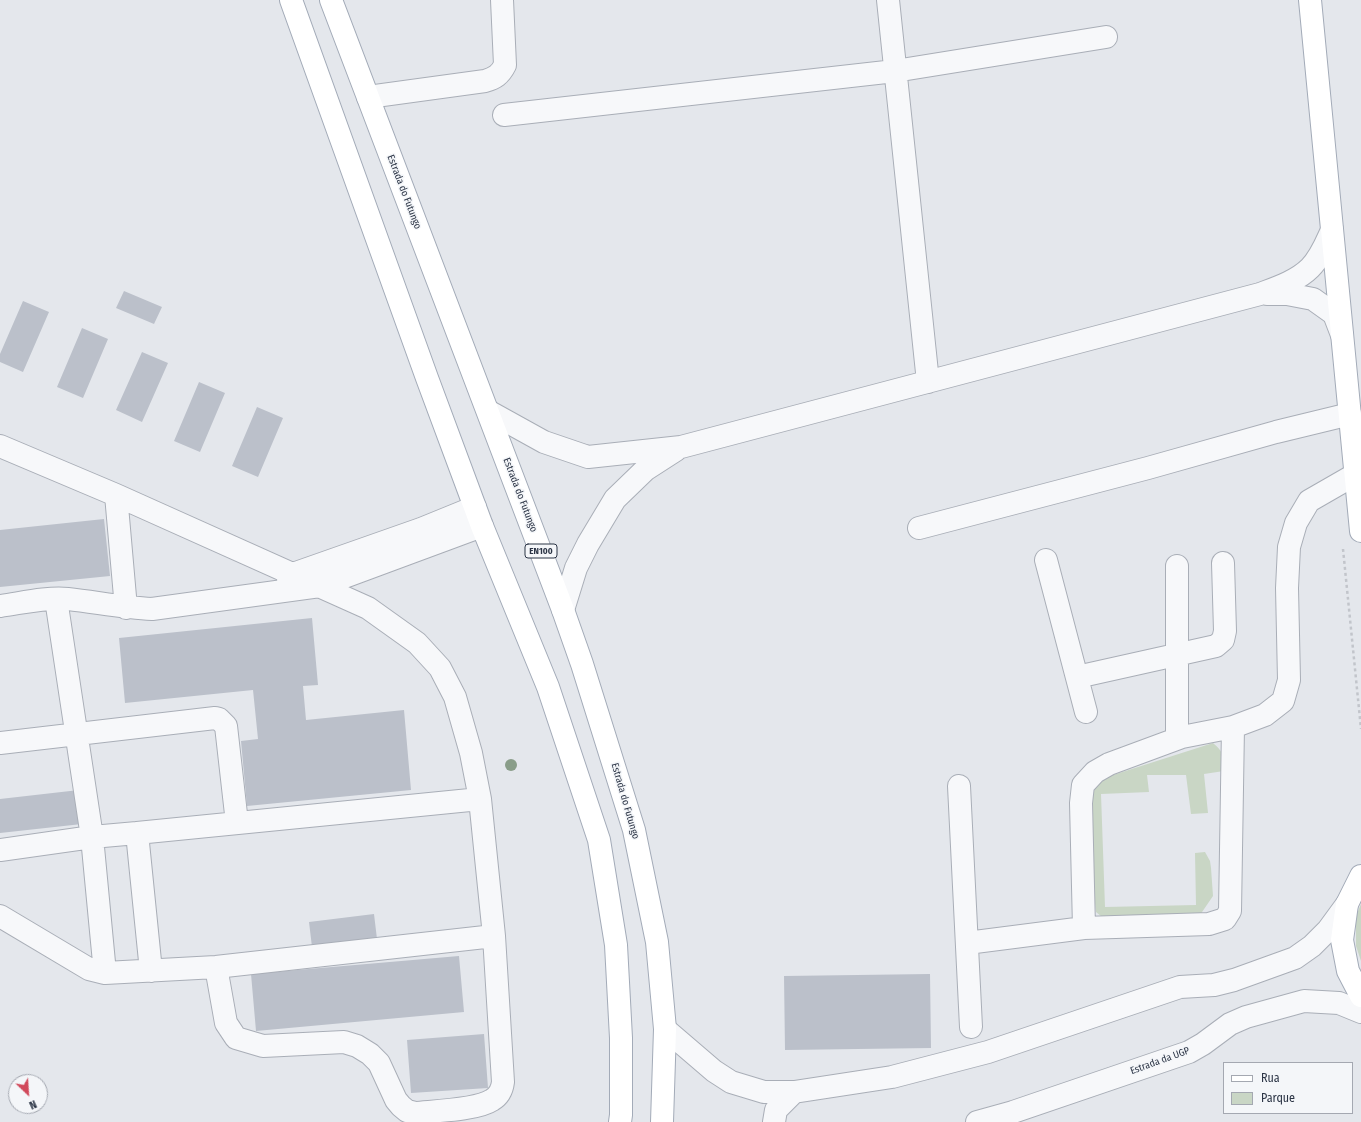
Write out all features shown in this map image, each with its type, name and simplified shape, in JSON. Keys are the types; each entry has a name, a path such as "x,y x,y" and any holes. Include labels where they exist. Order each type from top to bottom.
{"main road":[{"path":"292,0 427,378 479,516 548,687 599,840 616,945 621,1038 620,1122"},
{"name":"Estrada do Futungo","path":"331,0 563,610 582,664 634,830 657,942 665,1029 662,1122"},
{"path":"1310,0 1344,340 1361,530"},
{"path":"1361,876 1347,904 1342,940 1348,971 1361,996"}],"street":[{"path":"368,97 485,81 495,78 501,73 505,65 502,0"},
{"path":"888,0 928,382"},
{"path":"504,115 895,71 1106,37"},
{"path":"488,411 544,442 588,457 681,447 1260,294 1287,284 1310,269 1323,251 1332,230"},
{"path":"1260,294 1287,294 1313,299 1334,314 1344,340"},
{"path":"919,528 1169,463 1276,432 1350,414"},
{"path":"0,446 116,495 368,608 417,643 440,668 456,697 471,753 480,800 494,936 503,1082 501,1091 494,1100 480,1106 415,1113 407,1110 396,1100 379,1063 370,1054 357,1046 344,1042 263,1046 250,1044 236,1038 226,1023 216,967"},
{"path":"563,610 576,568 588,544 615,499 645,470 681,447"},
{"path":"1084,928 1081,803 1083,785 1095,772 1109,764 1177,738 1233,727 1265,715 1282,701 1290,680 1287,588 1289,547 1296,524 1309,501 1356,474"},
{"path":"116,495 126,608"},
{"path":"275,592 293,574 421,528 479,516"},
{"path":"0,606 56,599 68,599 126,608 152,609 320,586 479,516"},
{"path":"1046,560 1086,712"},
{"path":"1077,677 1216,646 1223,640 1225,631 1223,563"},
{"path":"1177,566 1177,738"},
{"path":"56,599 92,837 105,973"},
{"path":"0,742 215,718 220,719 226,726 237,823"},
{"path":"967,943 1084,928 1209,924 1225,919 1230,911 1233,727"},
{"path":"959,786 971,1027"},
{"path":"0,850 92,837 480,800"},
{"path":"137,833 151,971"},
{"path":"665,1029 714,1071 731,1082 764,1092 794,1092 892,1077 988,1052 1180,987 1214,985 1234,980 1295,958 1312,946 1328,930 1347,904"},
{"path":"0,916 89,969 105,973 216,967 494,936"},
{"name":"Estrada da UGP","path":"977,1122 1013,1112 1189,1052 1203,1044 1230,1024 1246,1017 1304,1001 1339,1003 1361,1012"},
{"path":"774,1122 776,1110 794,1092"}],"path":[{"path":"1342,542 1361,729"}],"green space":[{"path":"1213,743 1223,755 1224,771 1204,774 1208,813 1191,814 1186,775 1147,775 1149,792 1101,794 1105,907 1196,905 1195,853 1205,852 1210,861 1213,896 1200,915 1102,917 1096,912 1095,904 1091,809 1093,792 1100,781 1113,775"},
{"path":"1361,904 1361,961 1356,946 1356,916"}],"building":[{"path":"124,291 162,307 154,324 116,308"},
{"path":"23,301 49,312 23,372 0,362 0,354"},
{"path":"82,328 108,339 83,398 57,387"},
{"path":"142,352 168,363 142,422 116,410"},
{"path":"199,382 225,393 200,452 174,441"},
{"path":"257,407 283,418 258,477 232,466"},
{"path":"104,519 110,576 0,587 0,530"},
{"path":"312,618 318,685 303,686 306,720 404,710 411,790 247,806 241,741 258,739 253,690 125,703 119,638"},
{"path":"79,790 82,824 0,833 0,799"},
{"path":"374,914 377,939 312,947 309,922"},
{"path":"459,956 464,1012 256,1031 251,974"},
{"path":"930,974 931,1048 785,1050 784,976"},
{"path":"484,1034 488,1088 411,1093 407,1040"}]}
